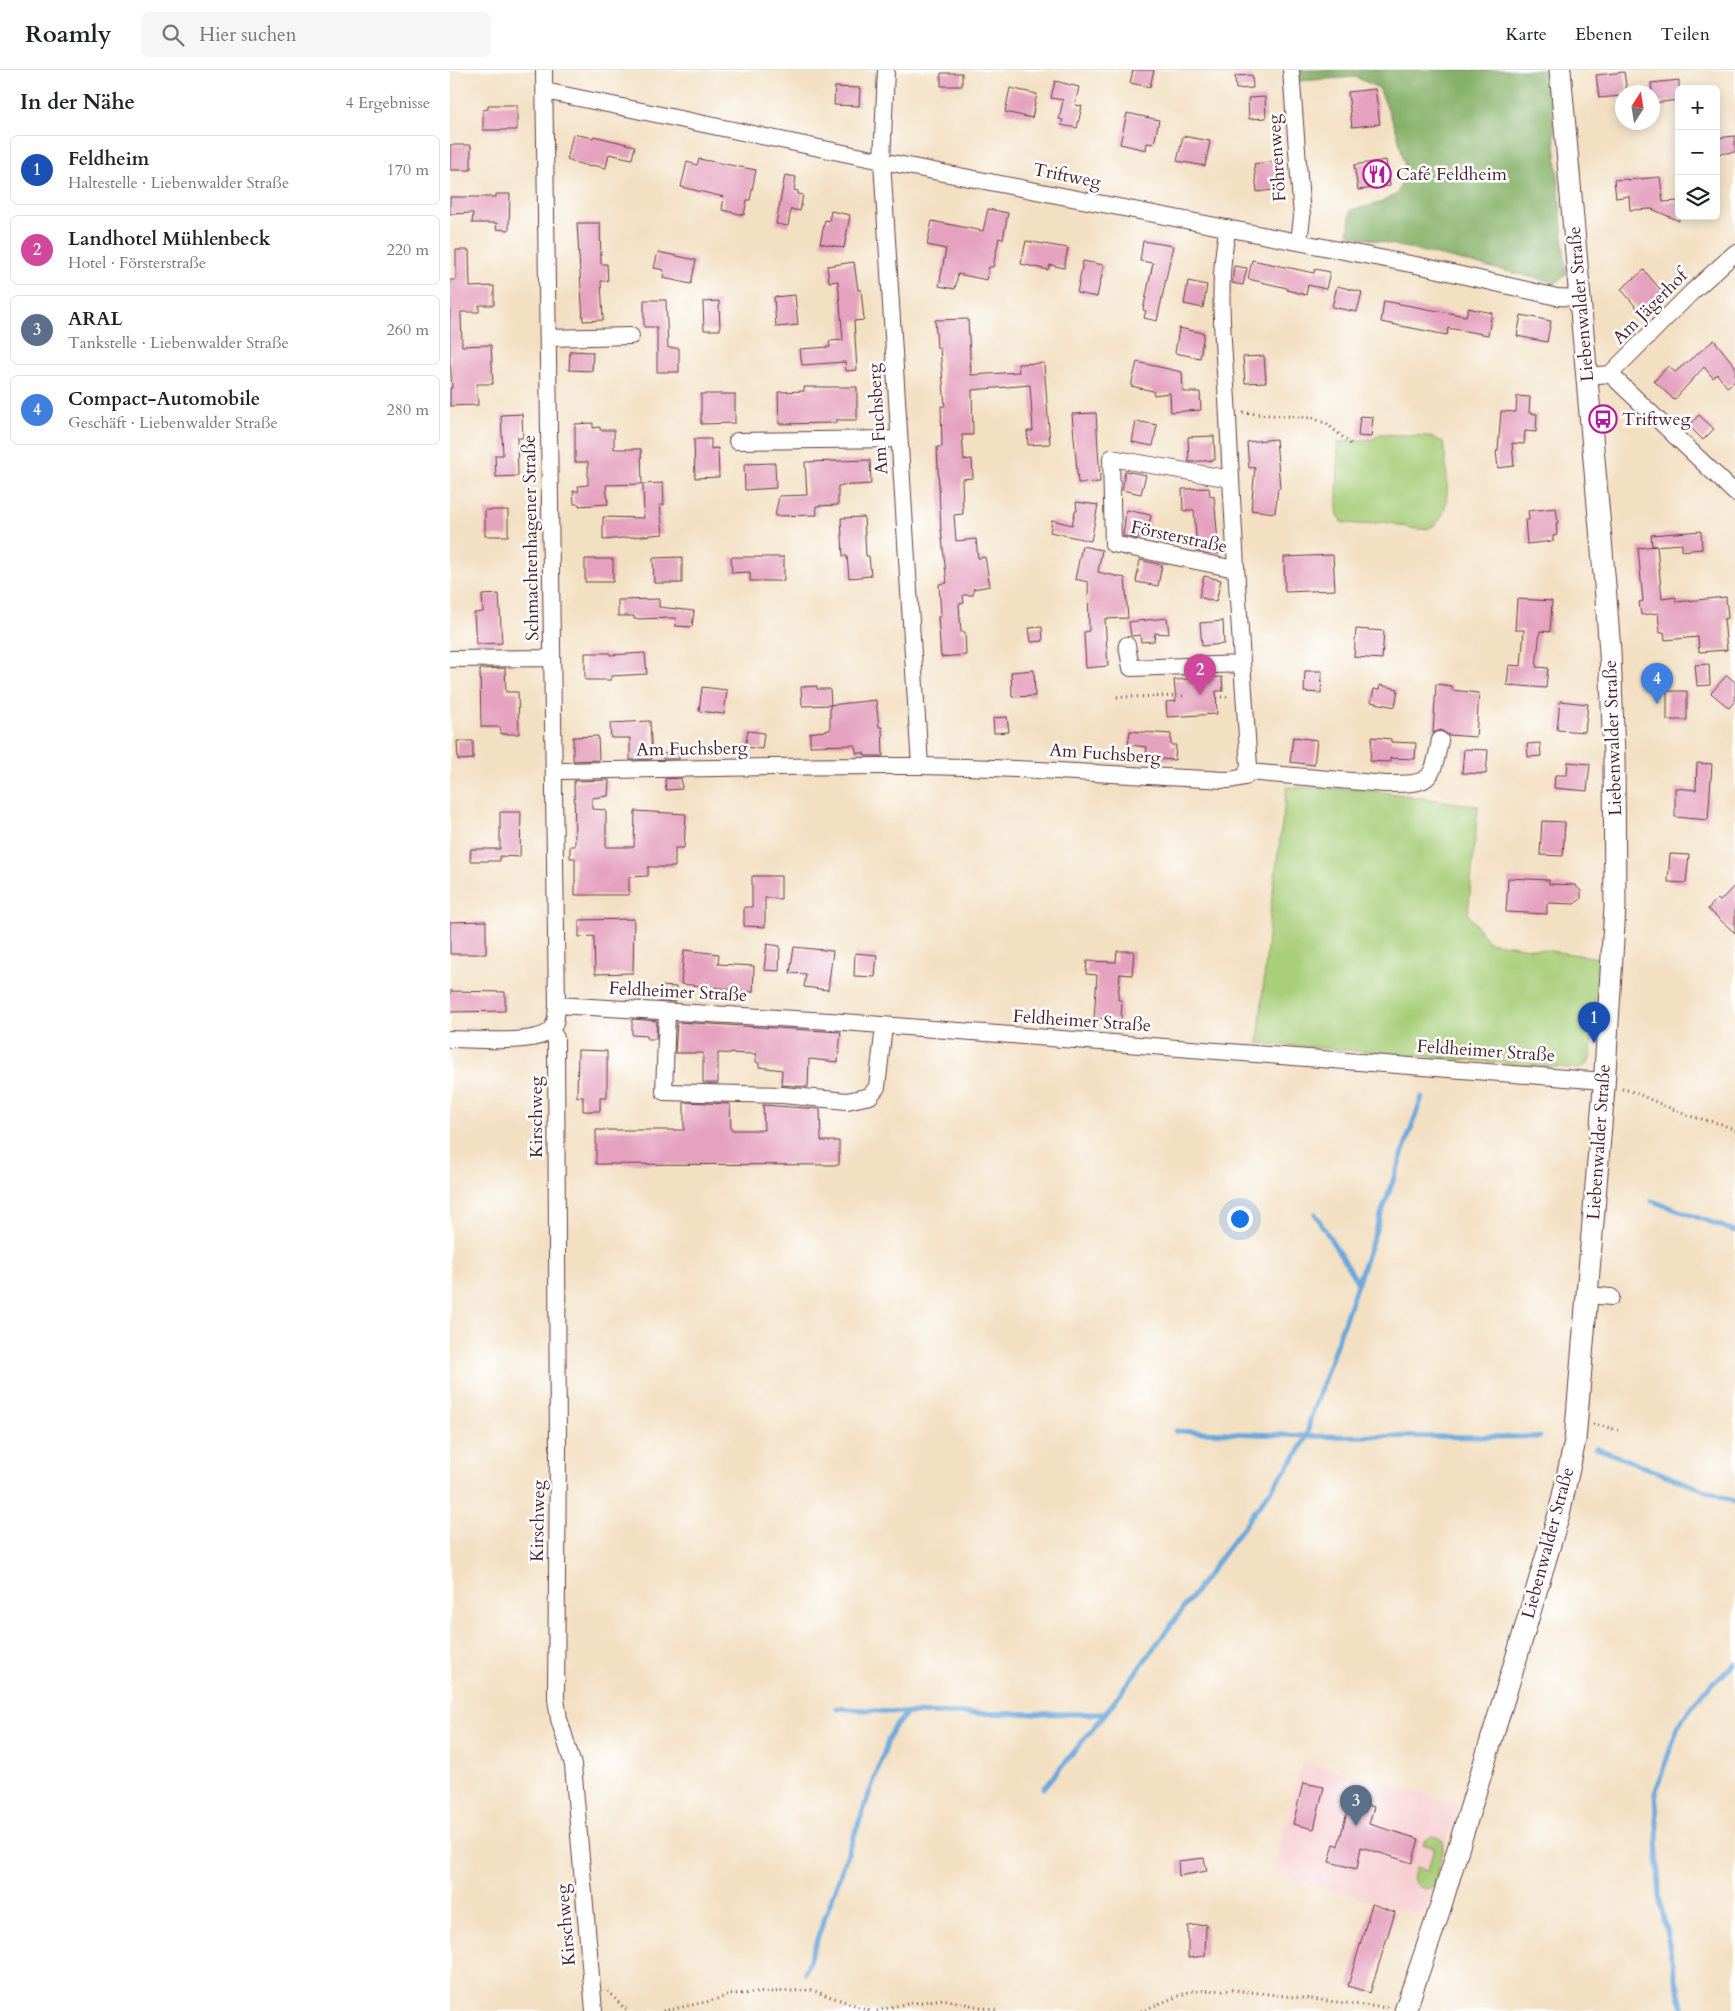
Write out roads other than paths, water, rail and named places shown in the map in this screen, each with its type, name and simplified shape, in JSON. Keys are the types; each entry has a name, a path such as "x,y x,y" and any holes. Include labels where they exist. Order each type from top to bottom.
{"main road":[{"name":"Liebenwalder Straße","path":"1399,2010 1420,1971 1452,1868 1548,1550 1575,1441 1578,1420 1604,1084 1615,907 1614,770 1610,652 1560,70"}],"street":[{"name":"Schmachtenhagener Straße","path":"544,70 558,1005 555,1023 550,1031"},
{"name":"Am Fuchsberg","path":"886,70 882,161 920,766"},
{"name":"Föhrenweg","path":"1291,70 1302,217 1299,242"},
{"name":"Triftweg","path":"545,92 882,161 1426,267 1557,298 1581,298"},
{"name":"Försterstraße","path":"1228,228 1224,245 1222,320 1248,769"},
{"name":"Am Jägerhof","path":"1610,374 1692,292 1735,253"},
{"path":"548,338 632,336"},
{"path":"1587,376 1610,374 1735,493"},
{"path":"737,441 899,439"},
{"name":"Försterstraße","path":"1231,478 1111,458 1113,544 1235,570"},
{"path":"1127,646 1131,668 1242,664"},
{"path":"450,659 552,658"},
{"path":"1248,769 1385,784 1408,784 1430,777 1434,769 1440,740"},
{"name":"Am Fuchsberg","path":"554,770 920,766 1038,769 1134,777 1230,780 1245,777 1248,769"},
{"name":"Feldheimer Straße","path":"558,1005 884,1026 1604,1084"},
{"path":"667,1012 664,1092 782,1095 847,1101 870,1096 876,1088 884,1026"},
{"path":"450,1039 524,1040 539,1037 550,1031"},
{"name":"Kirschweg","path":"550,1031 556,1038 558,1450 556,1699 559,1719 573,1765 594,2011"},
{"path":"1588,1295 1611,1297"}],"waterway":[{"path":"1044,1788 1105,1714 1298,1453 1307,1436 1310,1420 1422,1097"},
{"path":"1652,1201 1735,1231"},
{"path":"1315,1214 1358,1283"},
{"path":"1175,1431 1307,1436 1540,1437"},
{"path":"1596,1448 1735,1502"},
{"path":"1685,2011 1680,1999 1659,1895 1656,1790 1679,1724 1703,1692 1735,1664"},
{"path":"837,1708 907,1713"},
{"path":"805,1973 892,1730 907,1713 1105,1714"}],"place":[{"name":"Café Feldheim","path":"1377,174"},
{"name":"Triftweg","path":"1603,419"},
{"name":"Landhotel Mühlenbeck","path":"1200,695"},
{"name":"Compact-Automobile","path":"1657,704"},
{"name":"Feldheim","path":"1594,1043"},
{"name":"ARAL","path":"1356,1826"}]}
